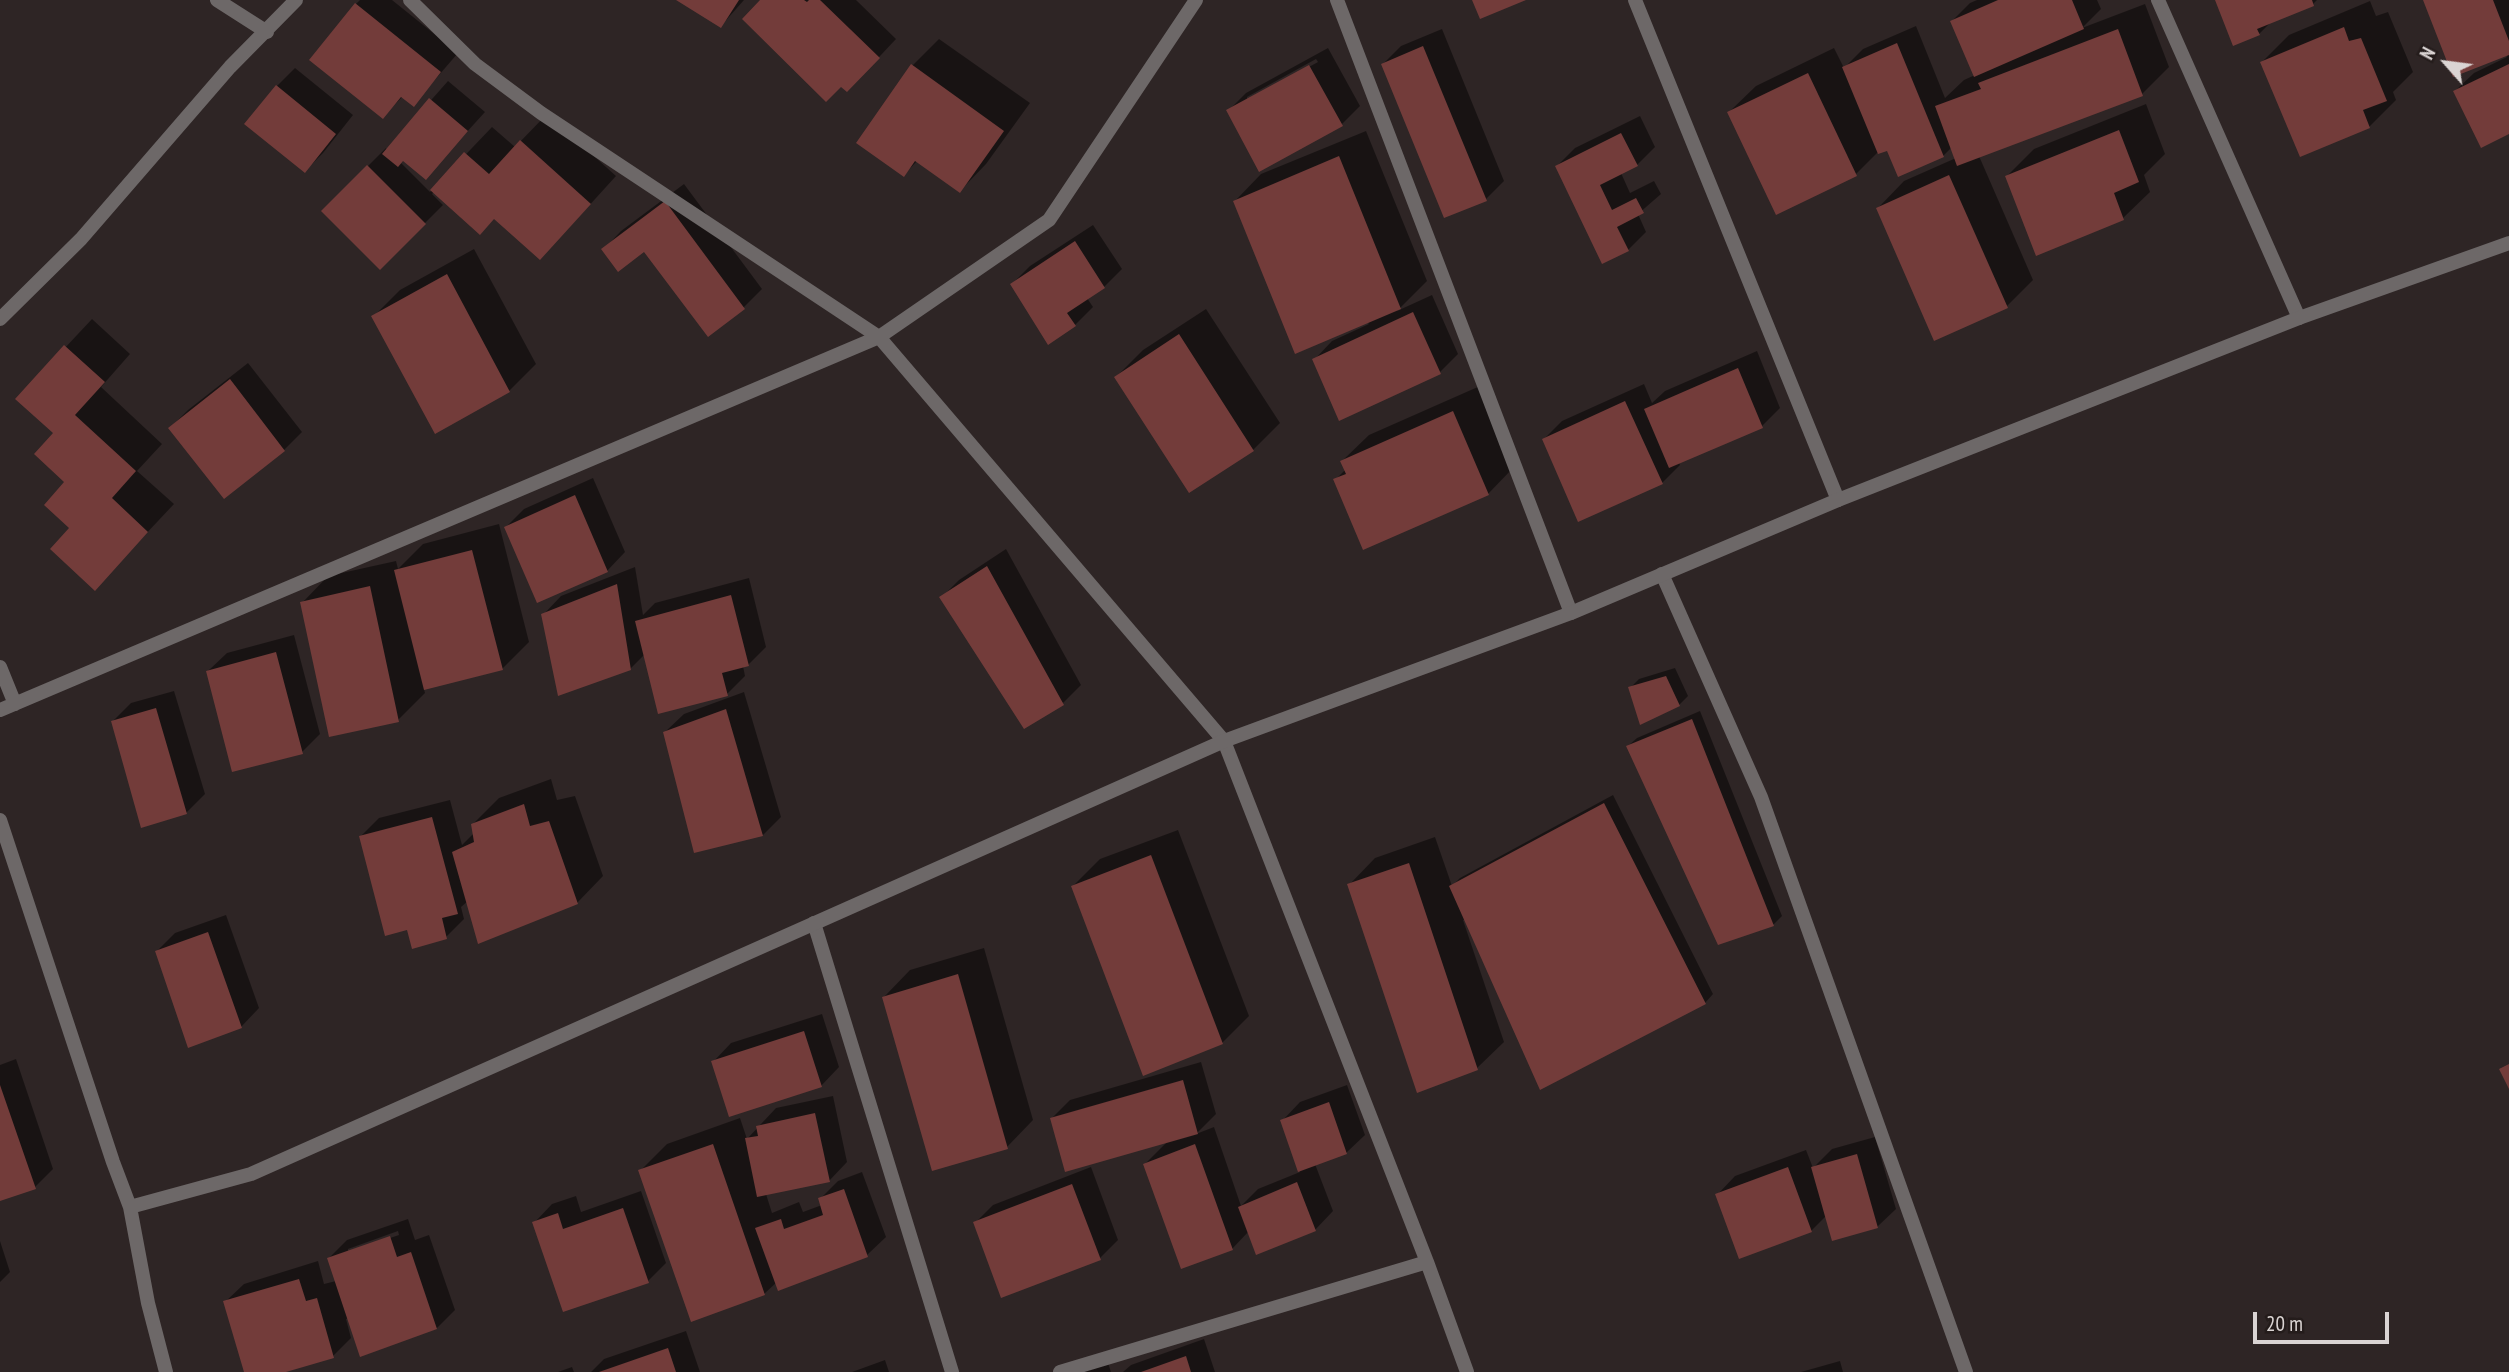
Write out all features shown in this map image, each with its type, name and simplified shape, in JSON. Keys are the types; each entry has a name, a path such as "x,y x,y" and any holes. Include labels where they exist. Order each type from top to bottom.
{"street":[{"path":"218,0 267,32"},
{"path":"0,319 81,239 230,67 296,0"},
{"path":"410,0 475,64 541,113 879,337 1224,741 1427,1262 1467,1372"},
{"path":"0,710 879,337 1049,220 1196,0"},
{"path":"1337,0 1572,613"},
{"path":"1635,0 1838,500"},
{"path":"2158,0 2299,318"},
{"path":"130,1207 251,1174 1224,741 1572,613 1838,500 2299,318 2509,243"},
{"path":"1662,575 1760,797 1966,1372"},
{"path":"0,667 15,704"},
{"path":"0,820 130,1207 148,1303 166,1372"},
{"path":"814,923 953,1372"},
{"path":"1060,1372 1427,1262"}],"building":[{"path":"676,0 739,0 721,28"},
{"path":"760,0 820,0 880,58 847,92 841,87 826,102 742,19"},
{"path":"1472,0 1526,0 1480,19"},
{"path":"1998,0 2072,0 2084,29 1974,77 1950,21"},
{"path":"2215,0 2312,0 2314,6 2257,29 2260,35 2233,46"},
{"path":"2423,0 2493,0 2509,41 2509,55 2453,77"},
{"path":"355,3 441,72 414,107 401,97 383,119 309,60"},
{"path":"2344,27 2349,41 2361,38 2387,101 2363,110 2370,128 2300,157 2260,62"},
{"path":"2118,29 2143,96 1957,166 1935,106 1981,89 1978,83"},
{"path":"1897,43 1944,157 1898,177 1887,151 1878,154 1842,67"},
{"path":"1423,46 1487,201 1444,218 1381,64"},
{"path":"911,64 1004,131 960,193 915,161 904,177 856,143"},
{"path":"2509,64 2509,134 2481,148 2453,91"},
{"path":"1309,65 1343,126 1259,172 1226,110"},
{"path":"1808,73 1857,176 1776,215 1727,112"},
{"path":"276,85 336,134 305,173 244,124"},
{"path":"429,98 468,131 426,180 403,161 398,167 382,154"},
{"path":"2119,130 2139,182 2114,193 2124,220 2036,256 2005,176"},
{"path":"1621,133 1638,166 1600,185 1612,210 1636,198 1644,213 1617,227 1629,251 1602,264 1555,166"},
{"path":"520,140 591,204 540,260 494,219 480,235 430,190 464,152 489,174"},
{"path":"1339,156 1401,309 1295,354 1233,201"},
{"path":"367,165 426,224 380,270 321,211"},
{"path":"1949,175 2008,308 1934,341 1876,208"},
{"path":"665,201 745,309 708,337 644,252 618,272 601,249"},
{"path":"1075,241 1105,288 1067,313 1076,326 1048,345 1010,284"},
{"path":"447,274 510,392 435,434 371,316"},
{"path":"1413,312 1441,374 1339,421 1312,359"},
{"path":"1179,334 1254,451 1189,493 1114,377"},
{"path":"64,345 105,382 75,415 136,471 112,498 148,532 95,591 50,549 69,528 44,505 64,482 34,454 53,433 15,399"},
{"path":"1738,368 1763,428 1669,468 1644,409"},
{"path":"230,379 285,451 224,499 168,428"},
{"path":"1625,401 1663,484 1578,522 1542,439"},
{"path":"1453,411 1489,495 1363,550 1333,479 1346,474 1340,461"},
{"path":"575,495 608,572 537,603 504,527"},
{"path":"472,550 503,670 424,690 394,570"},
{"path":"987,566 1064,705 1024,729 939,597"},
{"path":"617,584 631,670 558,696 541,614"},
{"path":"370,586 399,722 329,737 300,602"},
{"path":"731,595 749,666 722,673 728,696 658,714 635,621"},
{"path":"276,652 303,754 232,772 206,671"},
{"path":"1666,676 1680,706 1640,725 1628,687"},
{"path":"156,708 187,814 141,828 111,721"},
{"path":"726,709 763,836 694,853 663,732"},
{"path":"1692,719 1774,926 1718,945 1626,746"},
{"path":"1604,803 1706,1004 1540,1090 1449,886"},
{"path":"524,804 530,826 549,821 578,904 478,944 452,852 474,842 471,824"},
{"path":"432,817 458,914 442,918 447,939 412,949 407,930 385,936 359,836"},
{"path":"1151,855 1223,1044 1143,1076 1071,886"},
{"path":"1409,863 1478,1070 1417,1093 1347,884"},
{"path":"208,932 242,1028 188,1048 155,951"},
{"path":"958,974 1008,1149 932,1171 882,997"},
{"path":"804,1031 822,1087 729,1117 711,1061"},
{"path":"2509,1064 2509,1089 2499,1069"},
{"path":"1183,1080 1198,1134 1065,1172 1050,1118"},
{"path":"0,1085 36,1189 0,1201"},
{"path":"1329,1102 1347,1154 1298,1172 1280,1120"},
{"path":"815,1113 830,1182 757,1197 745,1138 758,1136 756,1126"},
{"path":"713,1144 765,1295 691,1322 638,1170"},
{"path":"1195,1144 1233,1250 1181,1269 1143,1164"},
{"path":"1857,1154 1878,1228 1832,1241 1811,1167"},
{"path":"1788,1167 1812,1232 1739,1259 1715,1194"},
{"path":"1297,1182 1316,1231 1256,1255 1238,1207"},
{"path":"1072,1184 1101,1260 1001,1298 973,1222"},
{"path":"844,1189 868,1257 778,1291 755,1228 781,1219 784,1229 823,1215 818,1198"},
{"path":"623,1208 649,1283 563,1312 532,1222 558,1213 563,1229"},
{"path":"390,1236 397,1257 411,1252 437,1329 360,1357 327,1258"},
{"path":"299,1279 306,1301 317,1298 334,1358 286,1372 244,1372 223,1301"},
{"path":"668,1348 676,1372 599,1372"},
{"path":"1186,1356 1191,1372 1141,1372"}]}
